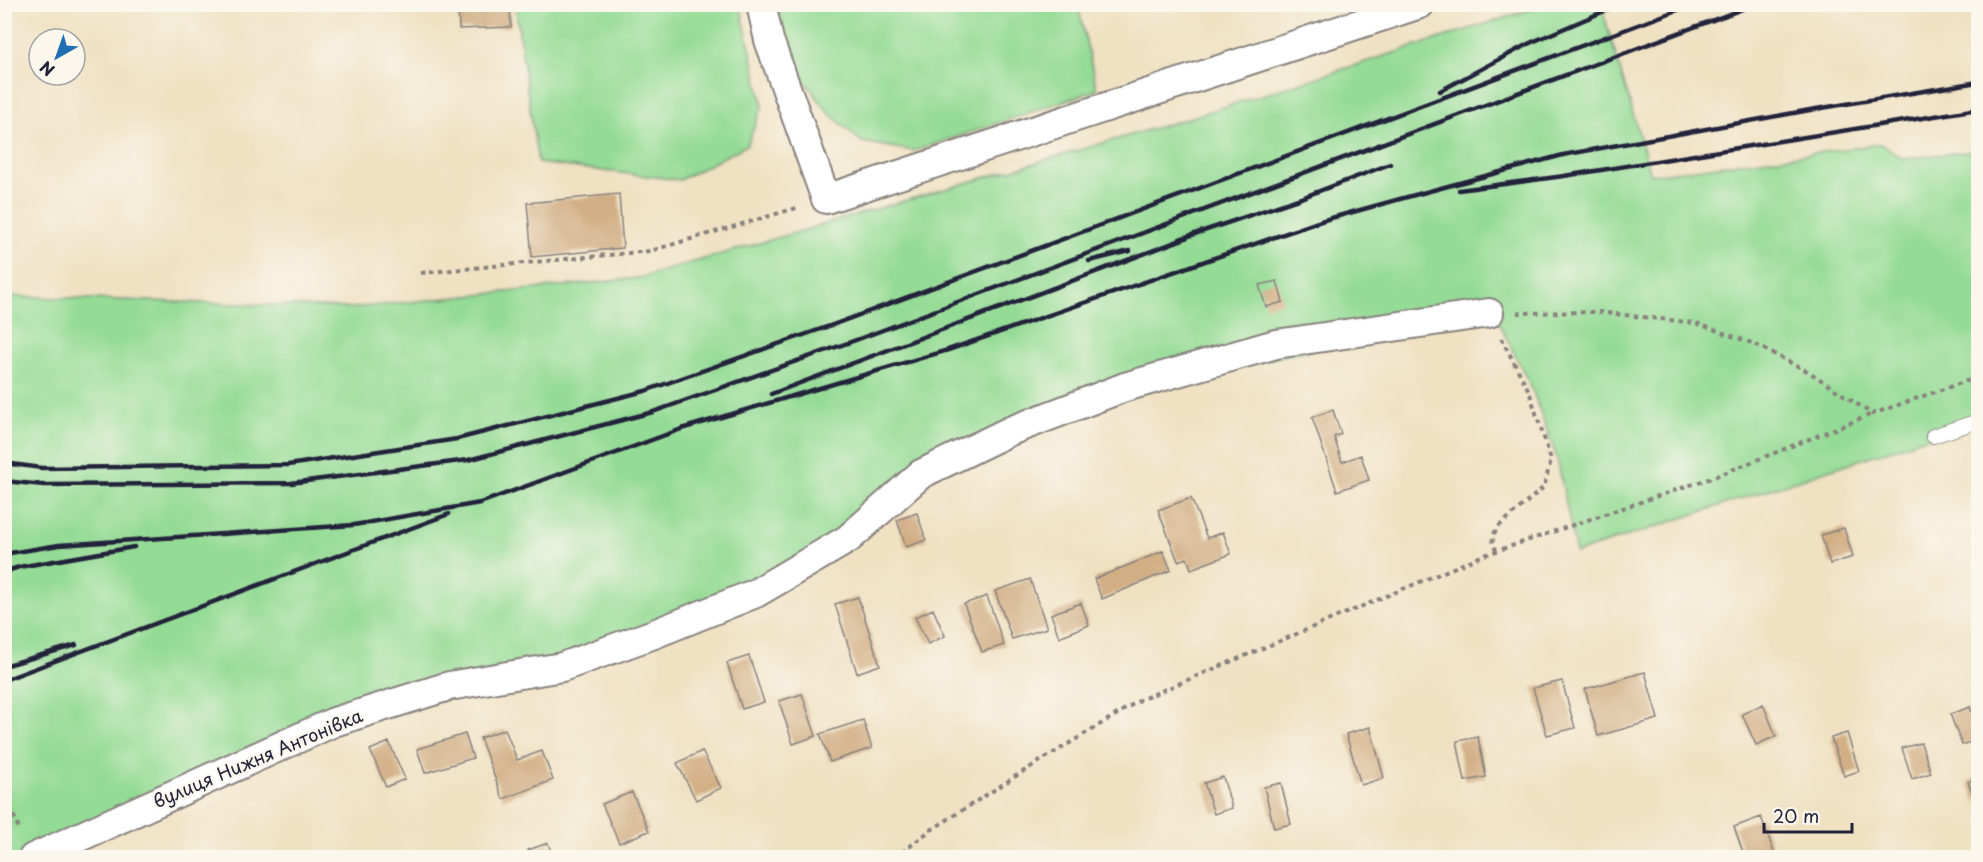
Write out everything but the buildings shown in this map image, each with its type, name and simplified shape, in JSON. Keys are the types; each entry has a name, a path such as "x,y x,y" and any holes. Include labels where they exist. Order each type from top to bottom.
{"street":[{"path":"761,4 769,40 826,199 1420,4"},
{"name":"вулиця Нижня Антонівка","path":"27,846 334,722 449,686 562,667 654,634 756,593 848,539 921,474 1010,431 1125,387 1276,344 1489,313"}],"lane":[{"path":"1933,436 1978,421"}],"path":[{"path":"422,273 650,251 826,199"},
{"path":"1496,551 1492,537 1498,527 1544,487 1551,460 1529,392 1489,313 1599,312 1695,323 1752,343 1809,372 1872,414"},
{"path":"895,858 928,832 1140,700 1496,551 1714,477 1872,414 1978,377"},
{"path":"4,790 27,846"}],"green space":[{"path":"515,5 740,5 763,105 747,145 680,180 538,163"},
{"path":"777,5 1078,5 1097,90 914,151 862,142 829,113 799,74 783,38"},
{"path":"1545,5 1601,5 1651,175 1881,144 1903,159 1978,150 1978,421 1576,553 1557,458 1532,389 1490,305 1006,425 843,535 753,586 559,659 331,715 18,857 5,858 5,296 352,308 639,278 1186,119"}],"railway":[{"path":"1440,91 1530,43 1621,4"},
{"path":"4,463 42,468 288,465 457,439 645,391 835,324 1694,4"},
{"path":"4,481 44,485 291,483 468,460 653,412 856,340 1756,4"},
{"path":"681,429 948,350 1324,220 1563,155 1978,82"},
{"path":"1459,190 1564,176 1978,109"},
{"path":"1180,239 1301,198 1390,164"},
{"path":"771,394 1186,238"},
{"path":"1089,261 1130,251"},
{"path":"4,554 59,545 354,525 480,503 687,427"},
{"path":"4,680 449,514"},
{"path":"4,572 19,567 134,547"},
{"path":"4,666 76,645"}]}
